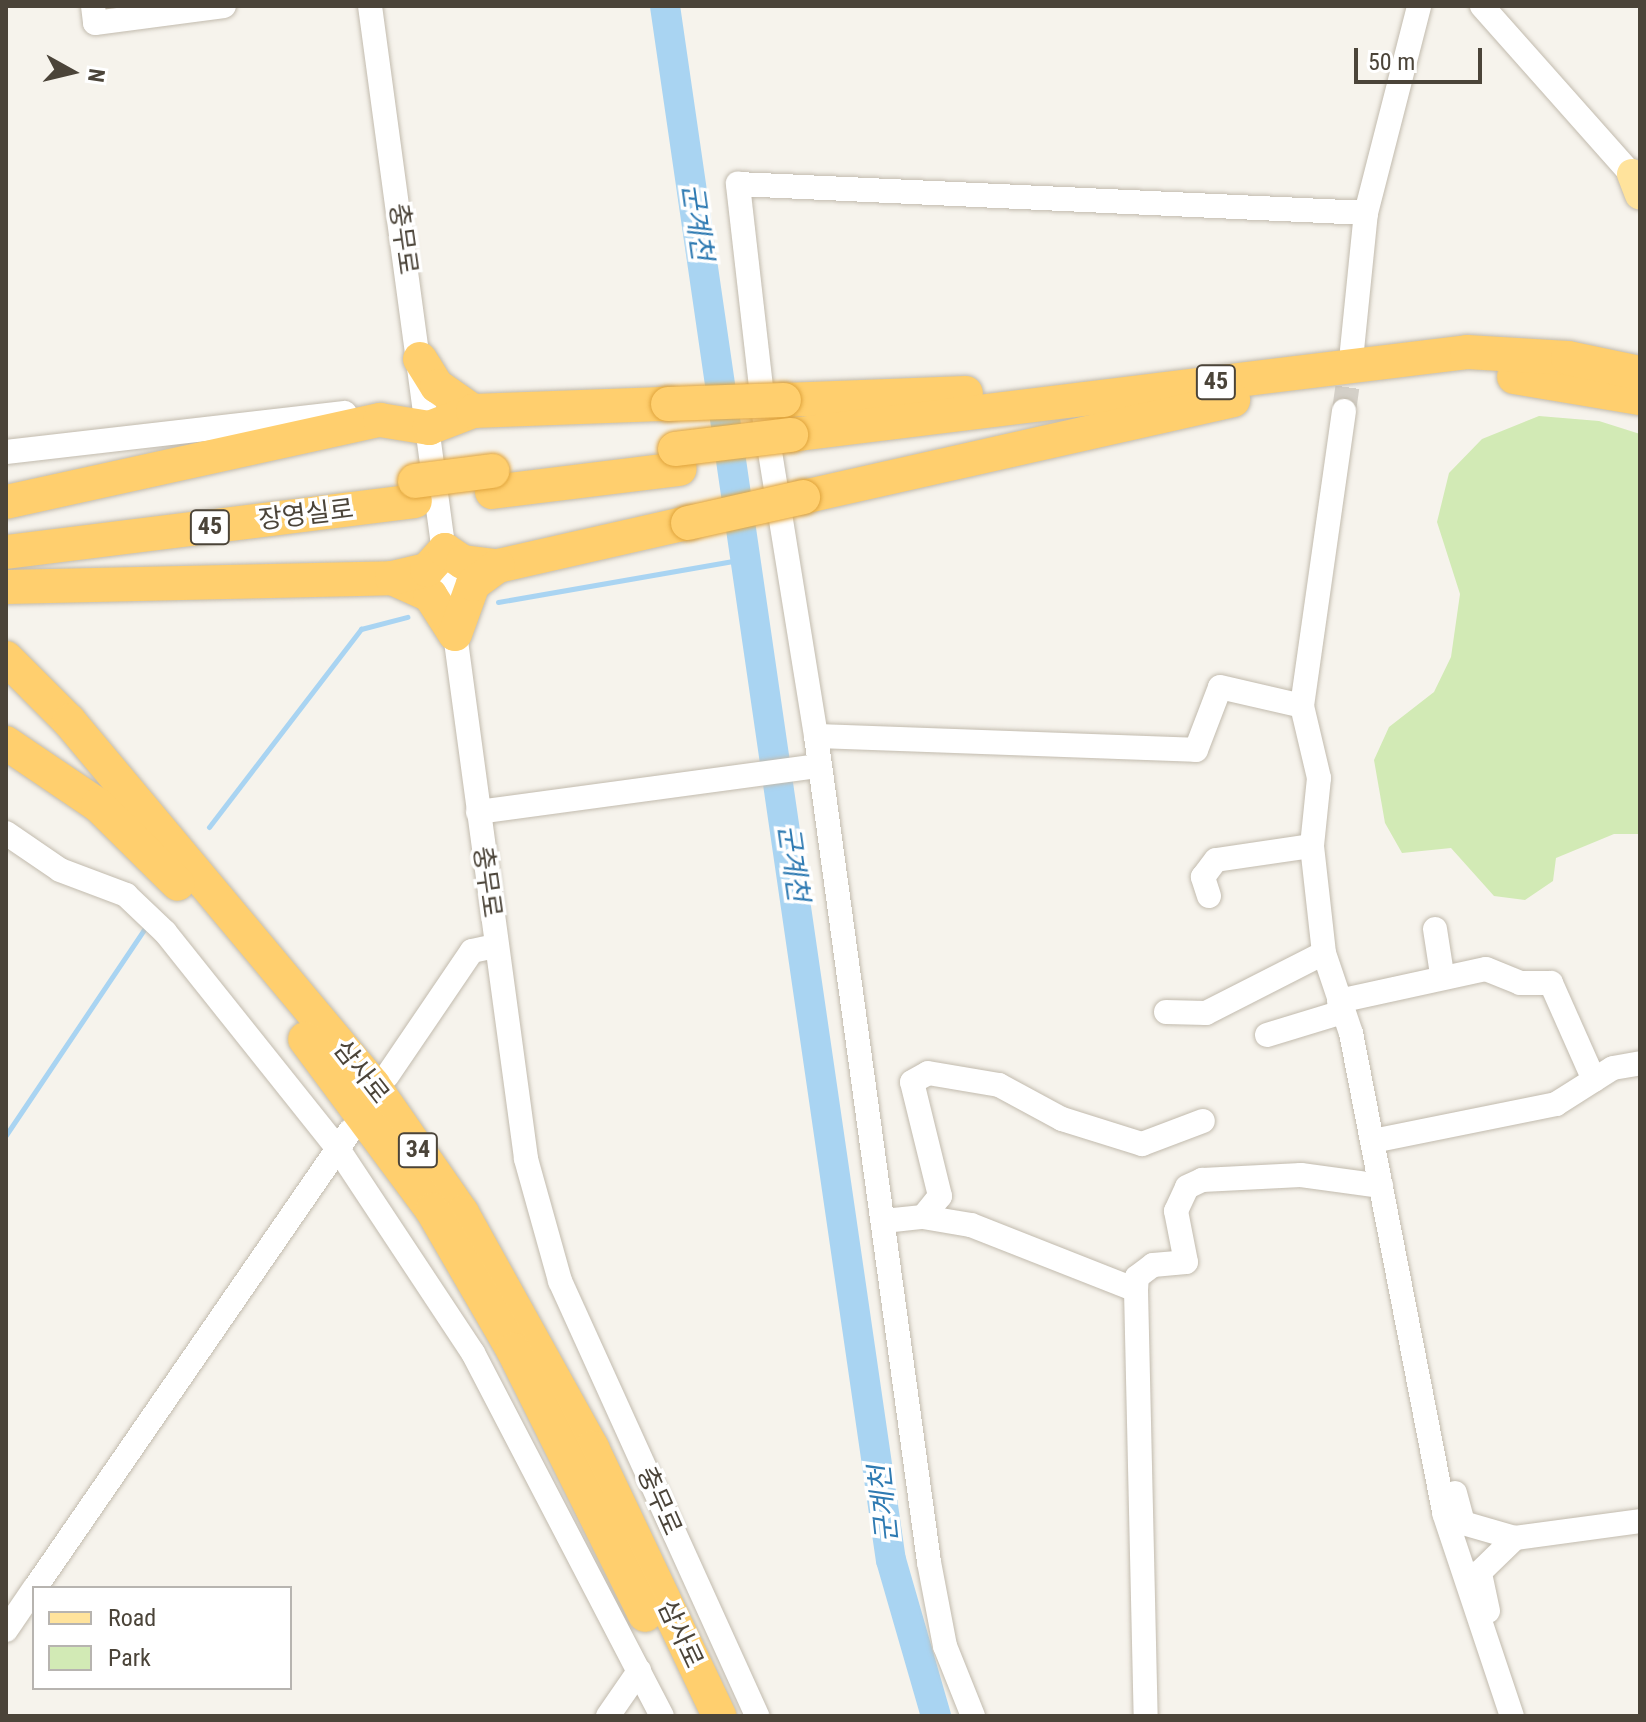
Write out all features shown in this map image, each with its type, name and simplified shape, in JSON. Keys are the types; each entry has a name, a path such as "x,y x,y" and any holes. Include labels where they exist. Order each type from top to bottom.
{"highway":[{"name":"45","path":"415,491 793,444 1190,385 1467,352 1568,358 1640,373"},
{"path":"385,415 420,359 437,386 473,411"},
{"name":"45","path":"793,444 1233,400 1435,375 1542,379 1640,398"},
{"path":"6,502 385,415 429,428 473,411 1190,385"},
{"path":"6,587 392,578 427,570 445,550 463,562 498,566 1233,400"},
{"name":"장영실로","path":"6,532 415,491"},
{"name":"장영실로","path":"6,552 415,491"},
{"path":"455,634 473,584 498,566"},
{"path":"392,578 430,595 455,634"},
{"name":"삼사로","path":"6,658 69,721 373,1085 462,1213 592,1448 719,1716"},
{"name":"삼사로","path":"6,743 98,805 159,861 356,1101 432,1210 520,1363 695,1716"}],"street":[{"path":"93,6 95,23 224,6"},
{"name":"충무로","path":"370,6 526,1159 560,1281 757,1716"},
{"path":"1352,350 1366,213 1419,6"},
{"path":"1482,6 1637,184"},
{"path":"973,1716 945,1646 929,1562 884,1221 810,767 816,736 765,422 738,184 1366,213"},
{"path":"1344,411 1302,706 1319,778 1312,846 1324,953 1341,1007 1373,1141 1427,1436 1495,1675 1512,1716"},
{"path":"6,452 385,415"},
{"path":"816,736 1196,750 1220,687 1302,706"},
{"path":"478,812 810,767"},
{"path":"6,833 60,870 126,895 146,913 344,1140 473,1353 662,1716"},
{"path":"1209,896 1203,877 1216,860 1312,846"},
{"path":"1435,929 1442,974"},
{"path":"387,1076 472,951 496,946"},
{"path":"1166,1012 1206,1013 1324,953"},
{"path":"1267,1035 1442,974 1486,969 1520,983 1551,983 1594,1080"},
{"path":"1373,1141 1556,1104 1594,1080 1640,1063"},
{"path":"923,1217 940,1196 912,1082 928,1073 999,1085 1062,1119 1142,1144 1203,1121"},
{"path":"36,1586 344,1140"},
{"path":"1146,1716 1137,1277 1153,1265 1186,1262 1176,1211 1187,1187 1202,1180 1301,1175 1381,1186"},
{"path":"884,1221 923,1217 971,1225 1136,1290"},
{"path":"1427,1436 1441,1444 1463,1523 1515,1538 1640,1521"},
{"path":"1495,1675 1500,1653 1480,1572 1515,1538"},
{"path":"6,1630 32,1592"},
{"path":"608,1716 639,1671"}],"green space":[{"path":"1539,416 1599,421 1640,434 1640,834 1614,834 1556,858 1553,881 1525,900 1494,896 1451,848 1402,853 1385,823 1374,760 1389,727 1434,692 1451,657 1460,594 1437,522 1449,473 1482,439"}],"waterway":[{"name":"군계천","path":"665,6 891,1560 936,1716"},
{"path":"498,602 750,558"},
{"path":"209,827 361,629 407,617"},
{"path":"6,1135 148,924"}],"tunnel":[{"path":"1344,411 1352,354"}]}
